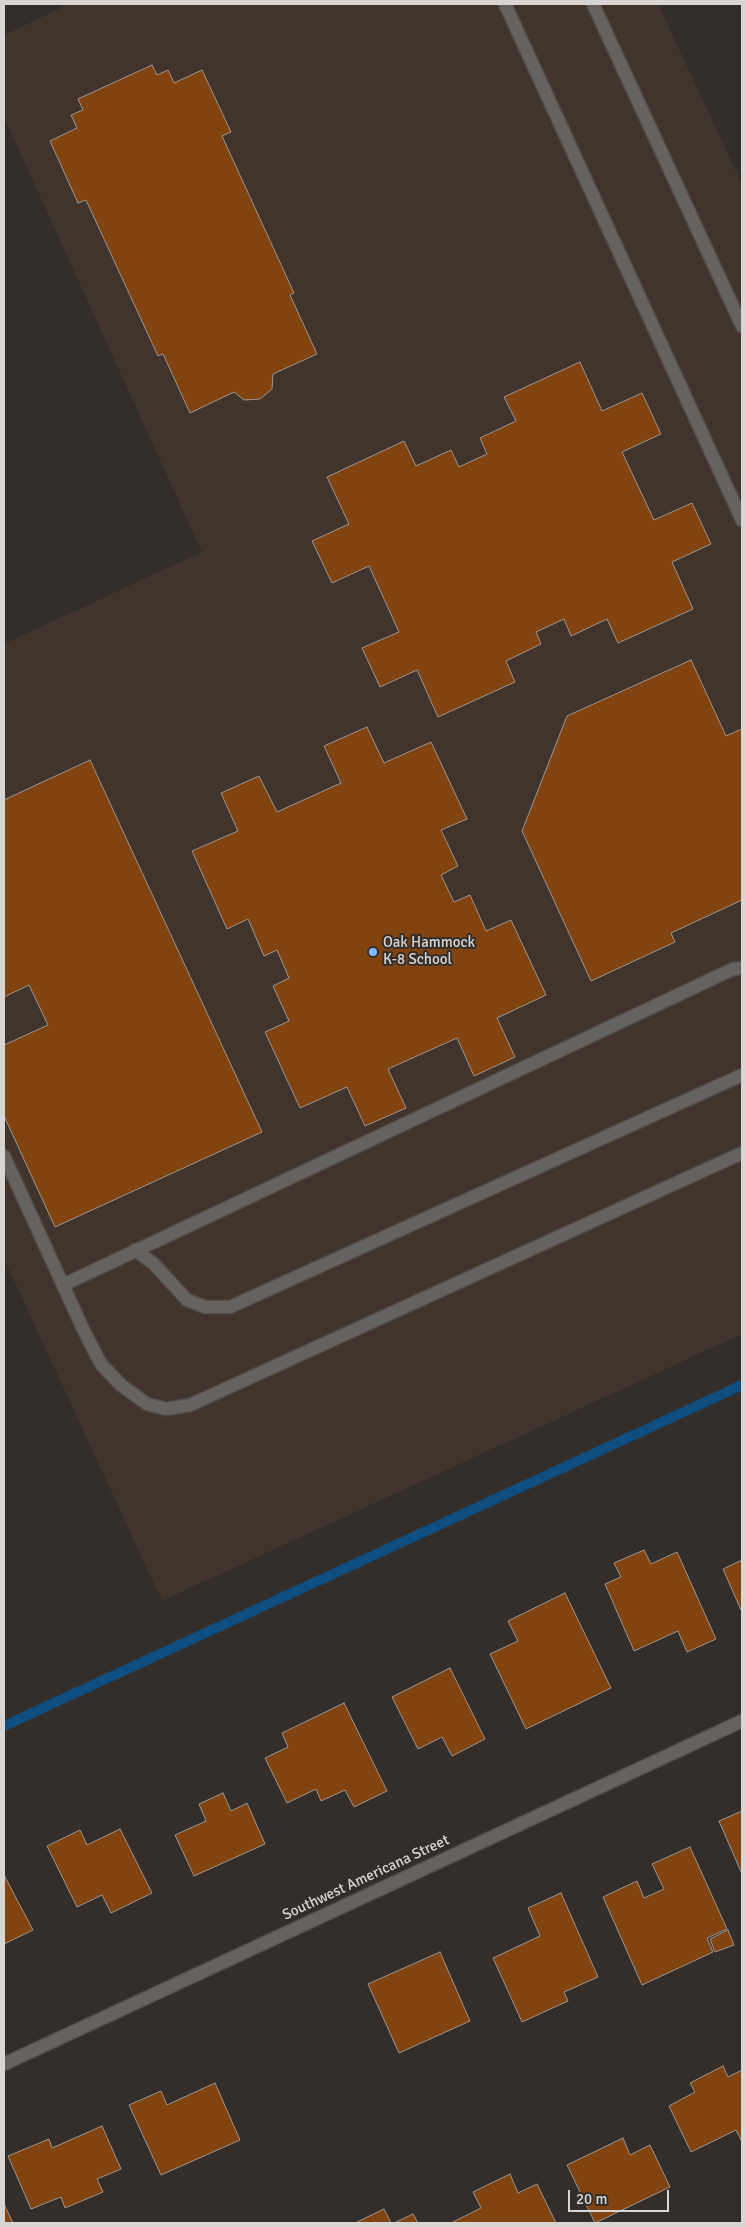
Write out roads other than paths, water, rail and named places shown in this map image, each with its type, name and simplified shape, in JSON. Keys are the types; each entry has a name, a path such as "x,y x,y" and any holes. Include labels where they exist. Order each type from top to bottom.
{"street":[{"path":"505,4 742,520"},
{"path":"592,4 742,326"},
{"path":"63,1285 733,969 742,968"},
{"path":"135,1250 153,1264 187,1300 206,1307 230,1307 742,1076"},
{"path":"4,1156 101,1364 121,1385 147,1404 166,1409 190,1405 742,1153"},
{"name":"Southwest Americana Street","path":"4,2064 742,1721"}],"waterway":[{"path":"4,1726 742,1385"}],"place":[{"name":"Oak Hammock K-8 School","path":"373,952"}]}
